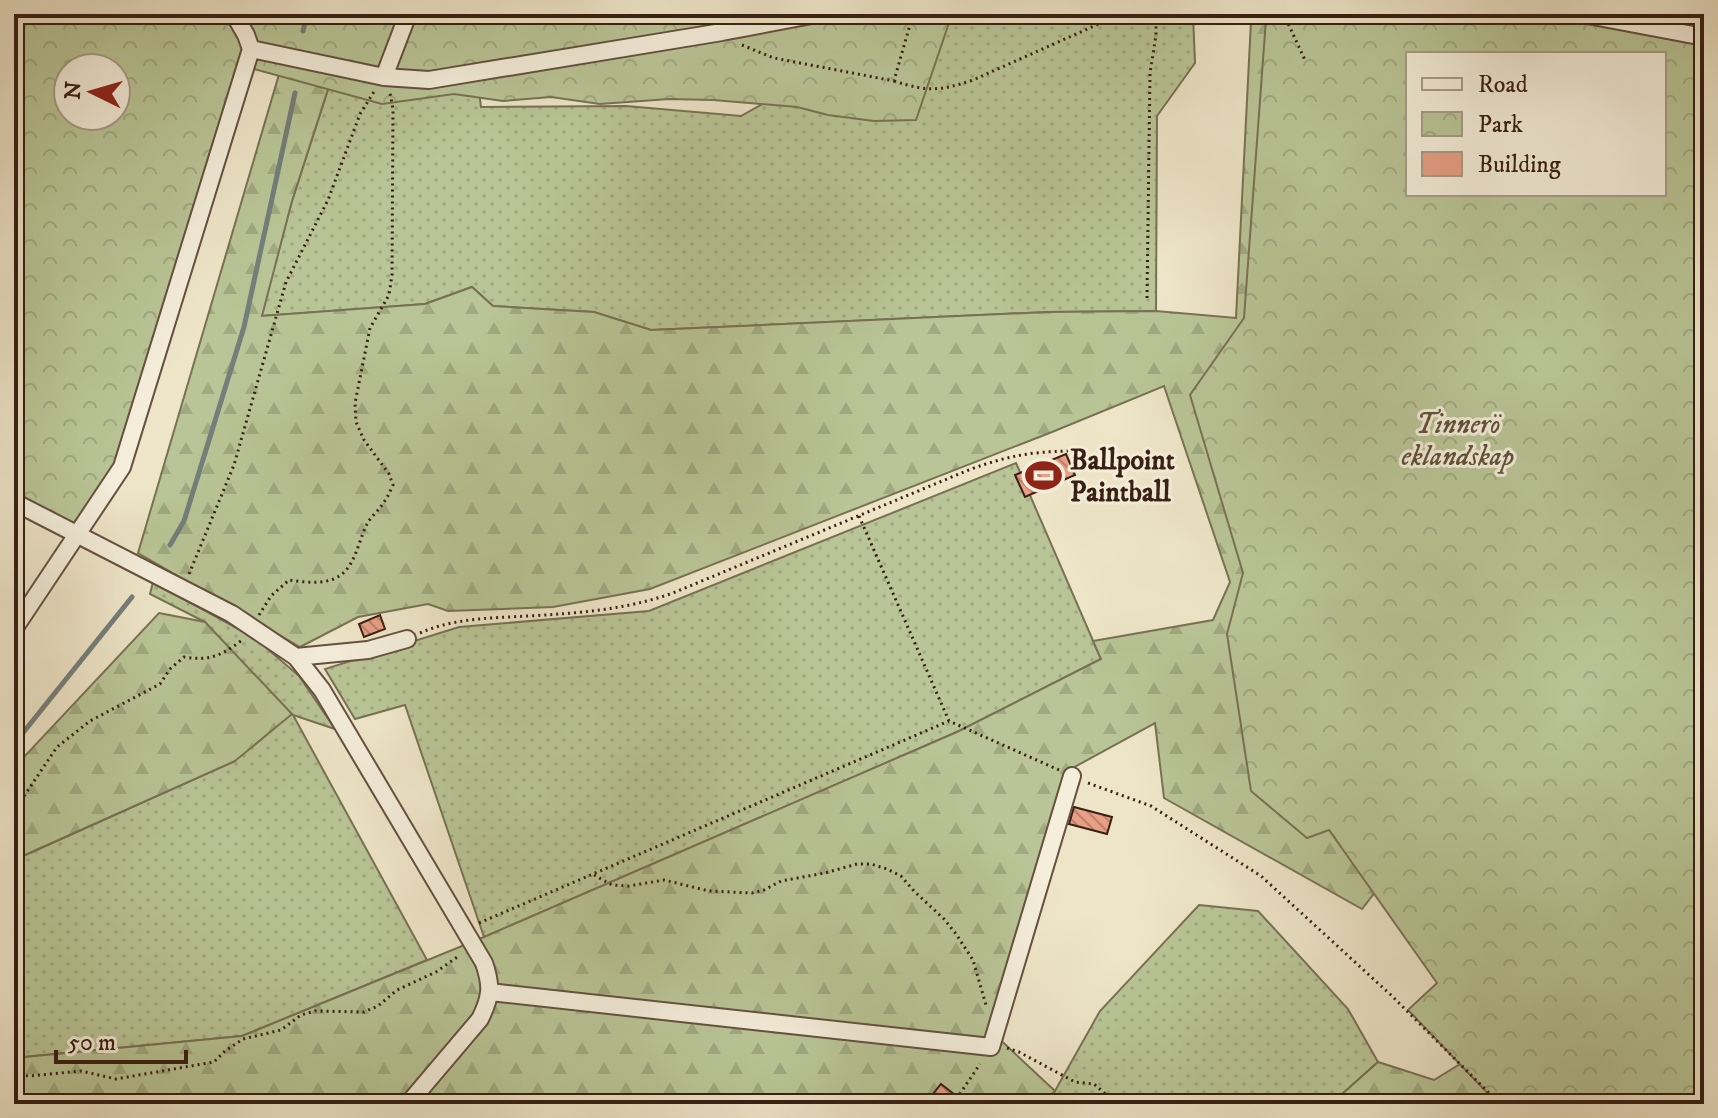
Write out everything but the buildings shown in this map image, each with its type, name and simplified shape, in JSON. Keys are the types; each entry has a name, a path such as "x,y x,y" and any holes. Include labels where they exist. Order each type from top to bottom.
{"street":[{"path":"14,629 122,467 251,49 234,14"},
{"path":"386,77 408,14"},
{"path":"251,49 386,77 429,80 817,14"},
{"path":"1582,14 1704,37"},
{"path":"14,502 183,587 251,626 296,657 330,703 484,963 489,977 490,992 480,1019 408,1104"},
{"path":"296,657 368,650 407,639"},
{"path":"490,992 991,1047 1072,776"}],"path":[{"path":"894,81 913,14"},
{"path":"722,32 774,58 930,90 973,80 1121,14"},
{"path":"1147,298 1150,73 1156,14"},
{"path":"1282,14 1305,60"},
{"path":"183,587 234,465 286,282 328,200 360,114 386,77"},
{"path":"14,811 57,747 90,721 160,684 170,669 184,657 214,658 240,642 271,596 289,580 316,583 334,579 345,572 353,561 370,520 384,503 393,485 389,474 364,440 356,422 355,403 370,328 389,295 392,275 393,109 386,77"},
{"path":"407,639 449,623 592,611 645,602 1004,457 1034,451 1068,451"},
{"path":"859,516 949,721 1072,776 1151,806 1261,876 1392,996 1500,1104"},
{"path":"14,1075 81,1071 116,1079 214,1062 243,1039 281,1030 301,1015 315,1011 364,1012 458,957 468,936 592,874 949,721"},
{"path":"592,874 612,885 629,886 664,880 709,891 752,893 781,881 857,864 887,869 901,876 956,934 973,960 989,1015"},
{"path":"953,1104 991,1047 1019,1052 1075,1082 1094,1084 1117,1104"},
{"path":"14,1096 18,1104"}],"green space":[{"path":"14,14 952,14 916,120 874,121 797,107 713,100 669,99 600,104 551,97 503,101 454,94 382,104 254,69 206,196 143,414 75,535 14,509"},
{"path":"924,14 1193,14 1195,63 1157,116 1156,311 1048,312 651,330 594,312 493,306 472,287 425,304 261,316 292,201 333,74 478,83 481,107 626,106 741,116"},
{"name":"Tinnerö eklandskap","path":"1189,14 1704,14 1704,1104 1498,1104 1408,1010 1437,983 1329,830 1307,838 1251,791 1227,634 1243,573 1190,395 1244,318 1266,19"},
{"path":"1251,21 1309,32 1704,53 1704,1104 1331,1104 1378,1062 1434,1080 1504,1037 1441,807 1362,909 1164,798 1155,723 1069,770 993,1033 1055,1091 1042,1104 19,1104 14,1091 14,1058 242,1036 484,937 957,732 1101,659 1093,641 1213,620 1230,582 1164,386 650,589 553,607 448,611 428,604 358,617 300,647 138,553 280,71 330,83 292,201 262,316 425,304 472,287 493,306 594,312 651,330 1048,312 1156,311 1236,318"},
{"path":"1016,463 1101,659 957,732 484,937 405,705 355,719 325,669 459,627 649,611"},
{"path":"153,582 256,639 299,676 335,729 293,715 427,960 242,1036 14,1058 14,858 235,761 205,622 150,594"},
{"path":"159,613 205,622 292,714 235,761 14,858 14,772 22,759"},
{"path":"1199,905 1258,911 1348,1009 1378,1062 1331,1104 1042,1104 1055,1091 1100,1011"}],"waterway":[{"path":"303,31 307,14"},
{"path":"170,545 184,521 244,327 295,93"},
{"path":"14,744 132,597"}],"place":[{"name":"Ballpoint Paintball","path":"1044,475"}]}
